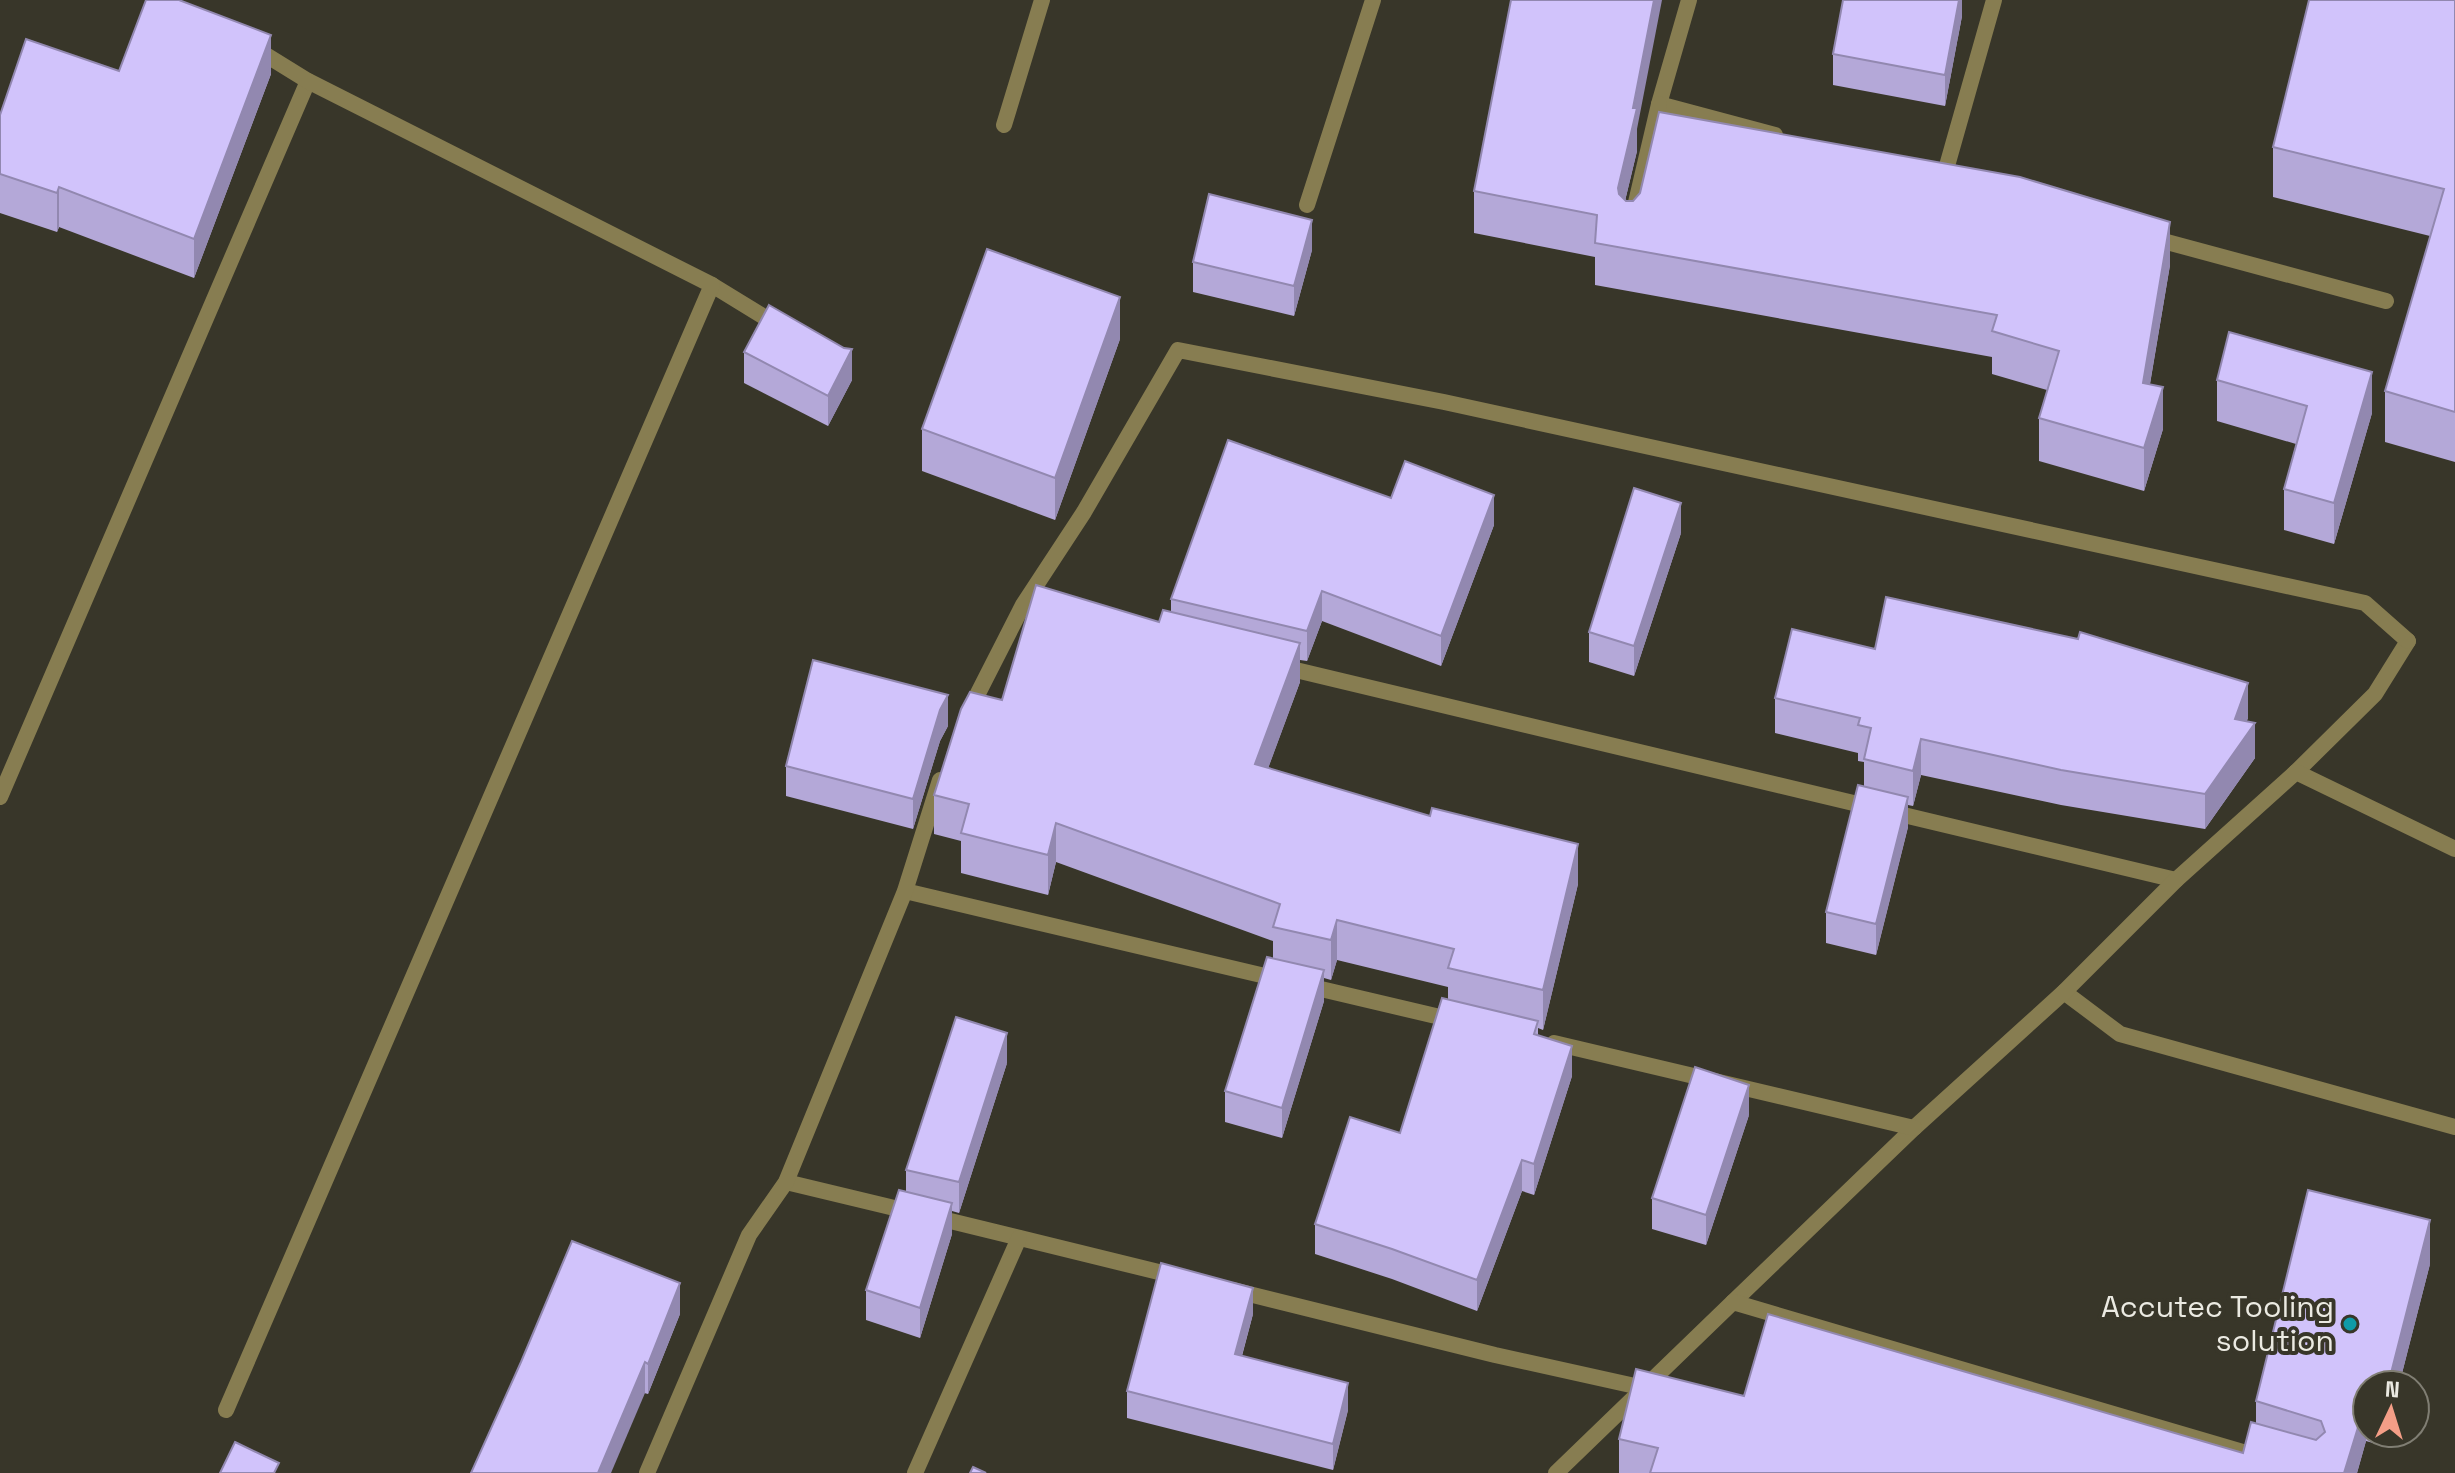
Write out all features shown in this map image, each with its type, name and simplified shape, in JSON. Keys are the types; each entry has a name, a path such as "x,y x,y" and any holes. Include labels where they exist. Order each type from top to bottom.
{"street":[{"path":"1004,125 1042,0"},
{"path":"1307,205 1373,0"},
{"path":"1629,233 1659,104 1689,0"},
{"path":"1943,180 1994,0"},
{"path":"242,41 308,81 712,285 787,331"},
{"path":"0,797 308,81"},
{"path":"1659,104 1793,140"},
{"path":"2141,235 2386,301"},
{"path":"226,1410 712,285"},
{"path":"958,730 1178,350 1444,402 2365,603 2408,641 2375,694 2296,772 2176,880 2064,992 1914,1128 1556,1473"},
{"path":"1269,664 2176,880"},
{"path":"647,1473 749,1235 786,1182 905,891 947,759"},
{"path":"2296,772 2455,849"},
{"path":"905,891 1480,1026"},
{"path":"2064,992 2120,1034 2455,1127"},
{"path":"1542,1041 1914,1128"},
{"path":"786,1182 1188,1279"},
{"path":"915,1473 1019,1238"},
{"path":"1218,1287 1644,1388"},
{"path":"1733,1302 2284,1464"}],"building":[{"path":"146,0 179,0 271,35 194,239 59,187 57,193 0,174 0,115 26,39 119,71"},
{"path":"1511,0 1654,0 1633,108 1637,108 1618,188 1626,201 1633,201 1640,193 1659,112 2020,177 2170,222 2143,383 2163,387 2144,448 2039,418 2059,351 1992,331 1997,315 1595,243 1597,215 1474,191"},
{"path":"1843,0 1959,0 1945,75 1833,54"},
{"path":"2309,0 2455,0 2455,412 2385,391 2444,189 2273,147"},
{"path":"1209,194 1312,220 1294,286 1193,262"},
{"path":"987,249 1120,297 1055,478 922,429"},
{"path":"769,305 844,348 852,349 828,396 744,352"},
{"path":"2229,332 2372,372 2334,503 2284,489 2307,406 2217,380"},
{"path":"1228,440 1391,498 1405,461 1494,495 1441,636 1322,591 1307,631 1171,599"},
{"path":"1634,488 1681,503 1634,646 1589,632"},
{"path":"1036,585 1159,622 1163,610 1300,643 1255,764 1430,816 1432,808 1578,844 1543,990 1448,968 1454,949 1337,920 1331,940 1273,927 1280,904 1056,823 1048,855 961,833 969,804 934,795 961,709 970,692 1002,700"},
{"path":"1886,597 2078,639 2080,632 2248,683 2235,719 2255,723 2205,794 2061,770 1921,739 1913,771 1864,759 1871,728 1858,725 1860,718 1775,698 1792,629 1875,649"},
{"path":"813,660 948,695 940,710 913,799 786,766"},
{"path":"1858,785 1908,797 1876,924 1826,912"},
{"path":"1267,957 1324,970 1282,1108 1225,1091"},
{"path":"1442,998 1538,1021 1534,1034 1572,1046 1534,1164 1522,1160 1477,1280 1315,1224 1350,1117 1400,1133"},
{"path":"956,1017 1007,1033 959,1182 906,1170"},
{"path":"1695,1067 1749,1085 1706,1215 1652,1198"},
{"path":"899,1190 952,1203 920,1308 866,1290"},
{"path":"2308,1190 2430,1220 2392,1369 2351,1369 2351,1449 2344,1473 1650,1473 1658,1448 1619,1439 1636,1369 1744,1396 1768,1314 2243,1453 2251,1422 2316,1440 2325,1432 2321,1421 2256,1401"},
{"path":"572,1241 680,1283 648,1364 645,1362 598,1473 471,1473 521,1362"},
{"path":"1161,1263 1253,1288 1235,1354 1348,1383 1333,1444 1127,1391"},
{"path":"235,1442 279,1463 274,1473 220,1473"},
{"path":"973,1467 986,1473 970,1473"}],"place":[{"name":"Accutec Tooling solution","path":"2350,1324"}]}
